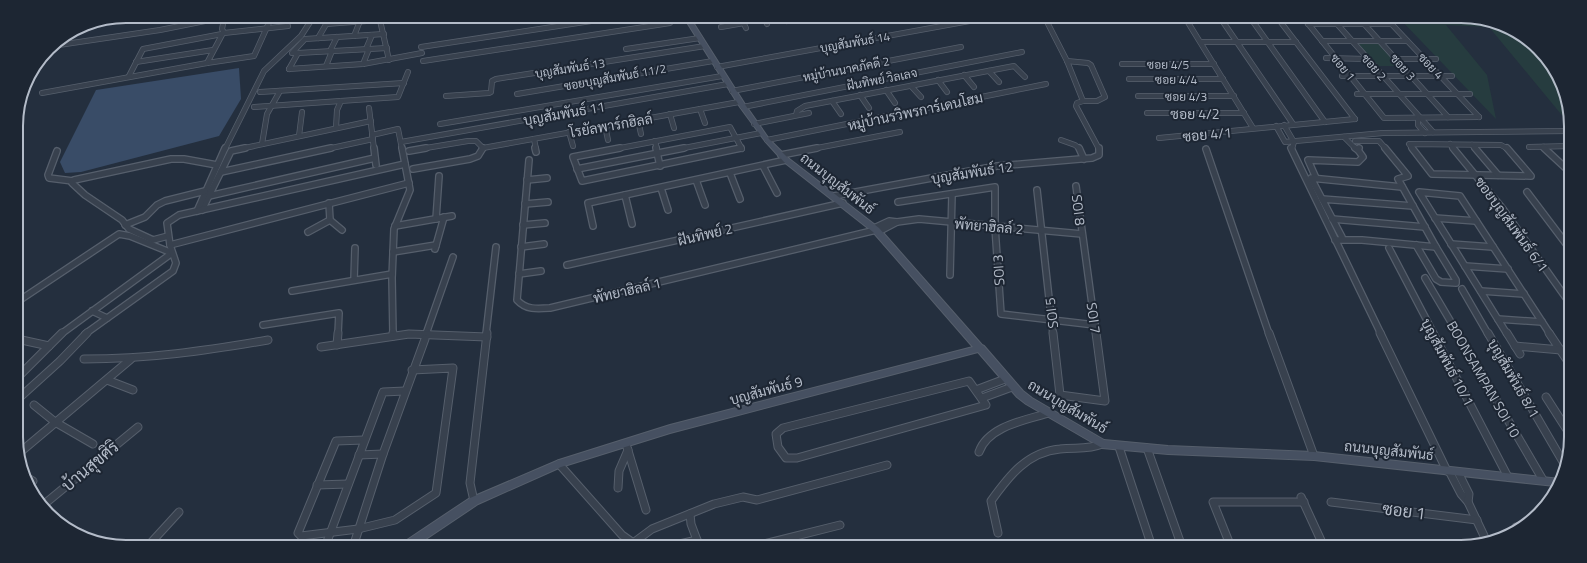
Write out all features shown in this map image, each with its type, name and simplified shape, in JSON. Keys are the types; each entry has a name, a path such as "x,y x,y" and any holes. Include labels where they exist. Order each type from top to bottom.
{"street":[{"path":"64,44 160,30 191,23"},
{"path":"207,63 222,34 223,23"},
{"path":"42,93 129,76 254,56 269,23"},
{"path":"199,211 207,194 217,165 264,71 301,36 309,23"},
{"path":"318,38 326,24 343,23"},
{"path":"354,36 360,23"},
{"path":"381,23 389,60"},
{"path":"423,66 421,44 474,39 578,23"},
{"path":"423,61 670,23"},
{"name":"ถนนบุญสัมพันธ์","path":"691,23 722,76 754,124 781,155 876,230 981,348 1012,387 1029,401 1102,444 1119,447 1314,456 1553,482"},
{"path":"722,27 744,26 743,23"},
{"name":"บุญสัมพันธ์ 14","path":"715,64 957,23"},
{"path":"1047,23 1083,101 1102,100 1105,97 1104,91 1091,65 1088,63 1066,61"},
{"path":"1189,23 1254,128"},
{"path":"1224,23 1293,124"},
{"path":"1254,23 1326,122"},
{"name":"ซอย 1","path":"1281,23 1355,119"},
{"path":"1308,24 1391,24"},
{"name":"ซอย 1","path":"1308,24 1384,118 1418,118"},
{"name":"ซอย 2","path":"1337,24 1418,118"},
{"name":"ซอย 3","path":"1364,24 1448,117"},
{"name":"ซอย 4","path":"1391,24 1478,117 1448,117"},
{"path":"129,76 142,51 145,49 222,34 288,26"},
{"path":"384,34 305,39 292,53 386,48"},
{"path":"363,64 372,35"},
{"path":"326,66 337,37"},
{"path":"626,49 700,38"},
{"path":"474,39 475,53"},
{"path":"464,40 464,54"},
{"path":"1322,41 1407,41"},
{"path":"1201,42 1296,42"},
{"name":"บุญสัมพันธ์ 13","path":"446,96 491,92 492,81 496,79 705,46"},
{"name":"หมู่บ้านนาคภัคดี 2","path":"732,90 960,47"},
{"path":"136,62 214,50"},
{"name":"ฝันทิพย์ วิลเลจ","path":"741,104 1022,52"},
{"path":"298,53 289,69 363,64 422,53"},
{"path":"1326,58 1367,59"},
{"path":"1396,59 1436,59"},
{"name":"ซอยบุญสัมพันธ์ 11/2","path":"517,94 715,64"},
{"name":"ซอย 4/5","path":"1122,64 1214,64"},
{"path":"796,115 797,111 805,106 1014,66 1025,77"},
{"path":"989,71 1000,82"},
{"path":"254,107 398,98 408,72"},
{"path":"964,75 974,87"},
{"path":"440,124 722,76"},
{"path":"1342,76 1452,76"},
{"name":"ซอย 4/4","path":"1129,79 1223,79"},
{"path":"938,80 947,92"},
{"path":"260,92 404,83"},
{"name":"บุญสัมพันธ์ 11","path":"401,142 728,84"},
{"name":"หมู่บ้านรวิพรการ์เดนโฮม","path":"767,140 785,138 1046,84"},
{"path":"911,86 921,98"},
{"path":"886,90 895,103"},
{"path":"262,144 267,114 280,91"},
{"path":"1357,94 1470,94"},
{"path":"860,96 869,108"},
{"name":"ซอย 4/3","path":"1138,96 1234,96"},
{"path":"336,128 337,110 341,101"},
{"path":"832,101 841,114"},
{"name":"บุญสัมพันธ์ 12","path":"834,196 997,166 1084,159 1099,155 1100,151 1098,145 1076,108 1076,104 1083,101"},
{"name":"โรยัลพาร์กฮิลล์","path":"483,148 670,114 741,104"},
{"path":"805,106 812,118"},
{"path":"369,108 376,165"},
{"path":"700,109 705,123"},
{"path":"299,136 302,112"},
{"path":"754,124 809,113"},
{"name":"ซอย 4/2","path":"1147,113 1244,113"},
{"path":"670,114 674,128"},
{"path":"1418,118 1448,117"},
{"path":"1418,118 1433,132"},
{"path":"1418,118 1418,125 1425,132"},
{"name":"ซอย 4/1","path":"1159,138 1355,119"},
{"path":"638,120 641,134"},
{"path":"207,194 221,172 231,151 371,121"},
{"path":"1284,125 1294,142"},
{"path":"605,126 608,140"},
{"path":"730,126 736,137 742,149 582,181 572,157 730,126"},
{"path":"1276,126 1285,142 1383,133 1564,131"},
{"path":"221,172 373,137 398,129 410,183 410,190 395,226 392,274 393,336"},
{"path":"569,132 573,146"},
{"path":"781,155 900,132"},
{"path":"577,169 761,133"},
{"path":"1350,136 1360,146 1358,150"},
{"path":"1316,178 1308,160 1358,162 1362,157 1358,150 1353,147 1344,137"},
{"path":"534,139 536,152"},
{"path":"1061,140 1077,145 1084,159"},
{"path":"409,151 468,141 476,141 483,148 478,156 470,160 412,169"},
{"path":"655,141 660,166"},
{"path":"1355,141 1379,141 1408,176 1398,179 1424,227 1456,280 1456,283 1441,282 1436,280 1416,245"},
{"path":"1294,142 1290,148 1451,471 1461,494 1468,502 1484,537"},
{"path":"1409,144 1450,144 1505,146 1531,176 1432,174 1409,144"},
{"name":"ซอยบุญสัมพันธ์ 6/1","path":"1450,144 1503,209 1564,295"},
{"path":"1472,145 1498,175"},
{"path":"1529,147 1564,146"},
{"path":"1543,147 1564,166"},
{"path":"1206,149 1253,290 1314,456"},
{"path":"57,151 48,175 50,178 73,181 164,160 184,159 217,165"},
{"path":"125,225 145,217 157,205 165,201 207,194 375,158"},
{"name":"พัทยาฮิลล์ 1","path":"528,160 517,300 520,304 531,309 550,308 876,230"},
{"path":"593,226 588,203 786,160"},
{"path":"23,394 60,361 85,334 173,271 176,264 170,246 167,224 171,219 199,211 405,164"},
{"path":"763,166 777,193"},
{"path":"730,173 740,199"},
{"path":"436,219 439,176"},
{"path":"527,180 547,178"},
{"path":"1342,237 1312,178 1402,186"},
{"path":"696,180 705,205"},
{"path":"73,181 73,186 122,220 129,229 153,240 168,236"},
{"path":"170,246 329,203 410,183"},
{"name":"SOI 8","path":"1076,186 1082,234"},
{"name":"SOI 3","path":"952,194 995,187 995,227 1001,314 1052,320"},
{"path":"661,188 668,210"},
{"name":"SOI 5","path":"1037,190 1060,395 1105,401"},
{"path":"1520,354 1419,192 1460,196 1564,355"},
{"path":"1527,192 1564,241"},
{"path":"898,202 952,194 950,275"},
{"path":"625,195 632,224"},
{"path":"1322,199 1413,206"},
{"path":"525,204 548,202"},
{"path":"329,203 330,220 342,230"},
{"name":"ฝันทิพย์ 2","path":"567,264 843,203"},
{"path":"395,226 452,216"},
{"path":"393,252 435,247 444,218"},
{"path":"1435,218 1476,221"},
{"name":"พัทยาฮิลล์ 2","path":"876,230 889,221 897,222 915,219 1082,234"},
{"path":"1332,219 1424,227"},
{"path":"308,232 330,220"},
{"path":"523,225 545,223"},
{"path":"23,298 119,234 126,234 148,245 172,252"},
{"name":"SOI 7","path":"1082,234 1105,401"},
{"path":"1334,238 1342,237 1362,240"},
{"path":"1334,238 1436,247"},
{"path":"521,247 544,244"},
{"path":"1451,244 1493,247"},
{"path":"474,502 470,483 496,247"},
{"path":"354,280 355,248"},
{"name":"บุญสัมพันธ์ 10/1","path":"1389,248 1508,477"},
{"path":"23,372 64,331 172,252"},
{"path":"355,540 382,454 453,257"},
{"path":"1465,266 1508,269"},
{"path":"519,274 541,271"},
{"path":"292,291 392,274"},
{"name":"BOONSAMPAN SOI 10","path":"1425,278 1553,481"},
{"name":"บุญสัมพันธ์ 8/1","path":"1462,289 1561,459"},
{"path":"1481,291 1524,294"},
{"path":"92,311 107,318"},
{"path":"263,325 339,313 337,345"},
{"path":"1498,319 1542,322"},
{"path":"1052,320 1095,326"},
{"path":"321,348 393,336 486,337"},
{"path":"23,340 49,346"},
{"path":"84,359 132,359 194,353 268,340"},
{"path":"1515,346 1561,350"},
{"name":"บุญสัมพันธ์ 9","path":"416,540 474,502 559,464 627,447 676,428 981,348"},
{"path":"24,449 132,359"},
{"path":"364,440 336,441 298,533 301,536 358,529 395,520 436,493 452,368 412,370"},
{"path":"976,390 1005,379"},
{"path":"107,380 133,390"},
{"path":"969,381 976,390 986,405 797,458 786,458 782,454 777,444 776,434 783,428 969,381"},
{"path":"982,398 1012,387"},
{"path":"328,540 358,455 383,392 405,391"},
{"path":"1546,397 1564,425"},
{"path":"34,405 55,422 93,444"},
{"path":"979,452 982,441 995,432 1049,413"},
{"name":"บ้านสุขศิริ","path":"47,502 138,427"},
{"path":"998,532 991,501 1003,484 1027,459 1044,451 1060,449 1090,450 1102,444"},
{"path":"618,488 619,471 627,447"},
{"path":"627,447 646,510"},
{"path":"1119,447 1150,540"},
{"path":"1147,448 1180,540"},
{"path":"358,455 382,454"},
{"path":"559,464 622,535 629,540"},
{"path":"641,540 652,530 728,500 744,497 757,500 887,465"},
{"path":"317,485 348,484"},
{"path":"1228,540 1213,502 1303,500 1321,540"},
{"name":"ซอย 1","path":"1331,502 1477,520"},
{"path":"153,540 179,512"},
{"path":"690,514 691,524 697,540"},
{"path":"780,540 840,525"}],"green space":[{"path":"1404,23 1461,23 1486,27 1446,25 1487,75 1496,119"},
{"path":"1489,27 1494,28 1518,40 1538,58 1547,69 1556,87 1563,117"},
{"path":"1356,42 1380,43 1401,66 1376,66"}],"water":[{"path":"239,68 241,99 219,136 81,172 65,173 60,162 96,90"}]}
